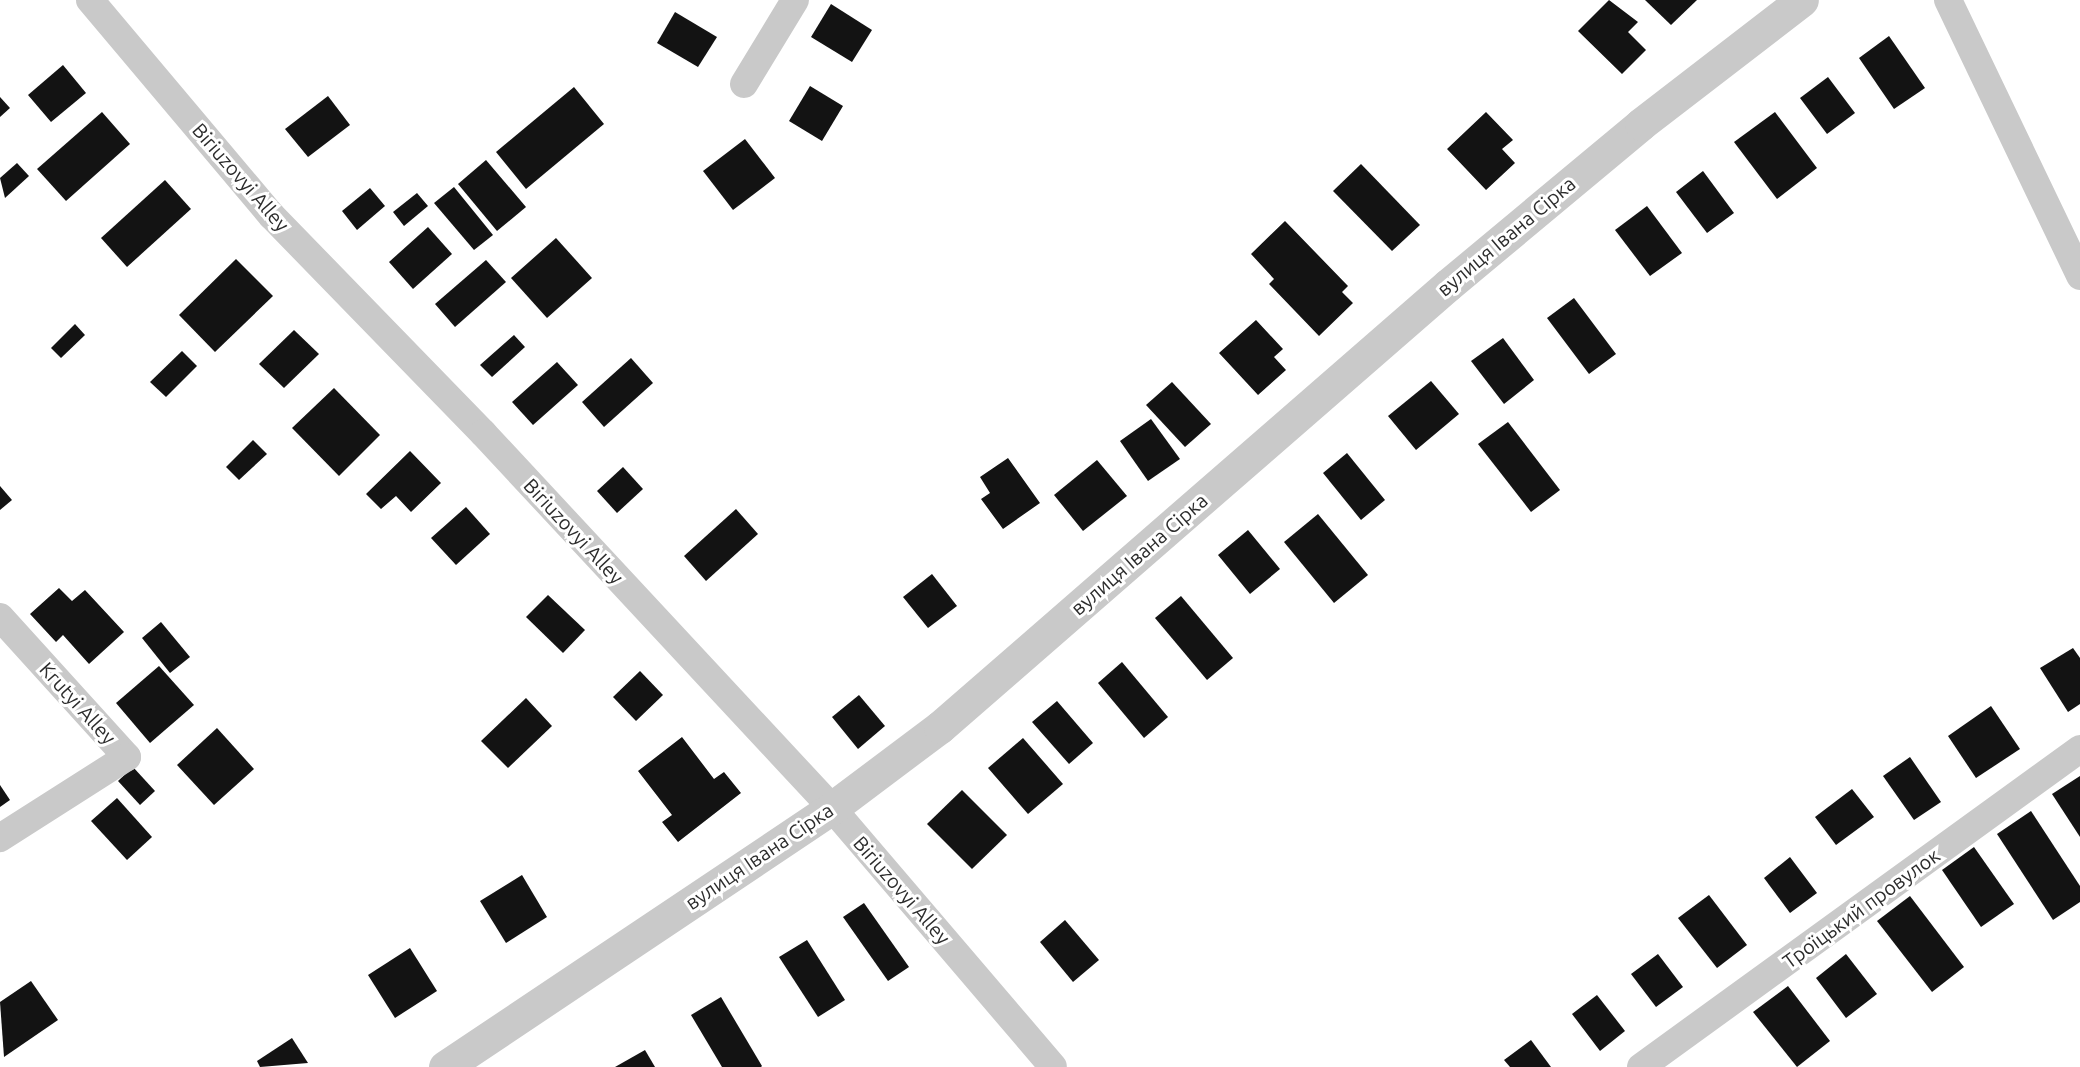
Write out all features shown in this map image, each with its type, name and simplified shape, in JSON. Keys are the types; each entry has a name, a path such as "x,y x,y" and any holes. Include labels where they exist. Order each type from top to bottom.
{"street":[{"name":"Biriuzovyi Alley","path":"90,0 272,216 832,808 1053,1067"},
{"path":"744,84 795,0"},
{"name":"вулиця Івана Сірка","path":"445,1067 832,808 940,727 1641,124 1802,0"},
{"path":"1948,0 2080,276"},
{"name":"Krutyi Alley","path":"0,617 127,757 0,838"},
{"name":"Троїцький провулок","path":"1641,1067 2080,749"}],"building":[{"path":"1609,0 1638,22 1628,32 1646,50 1622,74 1578,31"},
{"path":"1645,0 1697,0 1671,25"},
{"path":"831,4 872,30 852,62 811,37"},
{"path":"675,12 717,37 698,67 657,43"},
{"path":"1889,36 1925,88 1894,109 1859,58"},
{"path":"63,65 86,93 51,122 28,95"},
{"path":"1828,77 1855,113 1827,134 1800,98"},
{"path":"810,86 843,106 822,141 789,121"},
{"path":"574,87 604,124 526,189 496,152"},
{"path":"328,96 350,125 308,157 285,129"},
{"path":"0,97 10,108 0,117"},
{"path":"102,112 130,144 66,201 37,169"},
{"path":"1486,112 1513,140 1502,149 1515,163 1486,190 1447,149"},
{"path":"1775,112 1817,168 1777,199 1734,142"},
{"path":"745,139 775,178 733,210 703,171"},
{"path":"486,160 526,207 497,231 458,184"},
{"path":"17,163 29,176 5,198 0,178"},
{"path":"1361,164 1420,225 1392,251 1333,191"},
{"path":"1703,171 1734,213 1707,233 1676,192"},
{"path":"165,180 191,209 127,267 101,238"},
{"path":"454,187 493,235 474,250 434,203"},
{"path":"370,188 385,206 357,230 342,211"},
{"path":"417,193 428,206 404,226 393,212"},
{"path":"1647,206 1682,253 1650,276 1615,230"},
{"path":"1285,221 1348,286 1342,292 1353,303 1319,336 1269,284 1274,279 1251,254"},
{"path":"428,227 452,254 413,289 389,262"},
{"path":"556,238 592,278 547,318 511,278"},
{"path":"236,259 273,296 215,352 179,315"},
{"path":"486,260 506,282 455,327 435,304"},
{"path":"1574,298 1616,354 1589,374 1547,318"},
{"path":"1256,320 1283,349 1274,357 1286,370 1258,395 1219,353"},
{"path":"75,324 85,335 61,358 51,348"},
{"path":"294,330 319,354 284,388 259,364"},
{"path":"514,335 525,347 492,377 480,365"},
{"path":"1503,338 1534,380 1504,404 1471,361"},
{"path":"182,351 197,366 166,397 150,382"},
{"path":"631,358 653,383 604,427 582,402"},
{"path":"557,362 578,385 533,425 512,402"},
{"path":"1431,381 1459,414 1416,450 1388,416"},
{"path":"1172,382 1211,424 1185,447 1146,405"},
{"path":"334,388 380,435 339,476 292,428"},
{"path":"1151,419 1180,459 1148,481 1120,441"},
{"path":"1508,422 1560,490 1531,512 1478,444"},
{"path":"253,440 267,454 239,480 226,467"},
{"path":"410,451 441,483 411,512 396,496 381,509 366,494"},
{"path":"1347,453 1385,500 1361,520 1323,473"},
{"path":"1008,458 1040,503 1003,529 981,499 990,493 980,477"},
{"path":"1097,460 1127,496 1083,531 1054,495"},
{"path":"623,467 643,489 617,513 597,491"},
{"path":"0,486 12,500 0,510"},
{"path":"466,507 490,534 456,565 431,538"},
{"path":"736,509 758,534 706,581 684,556"},
{"path":"1318,514 1368,575 1334,603 1284,542"},
{"path":"1248,530 1280,569 1250,594 1218,555"},
{"path":"932,574 957,606 928,628 903,597"},
{"path":"59,588 72,601 85,590 124,632 89,664 63,635 56,642 30,614"},
{"path":"548,595 585,630 563,653 526,617"},
{"path":"1181,596 1233,658 1207,680 1155,618"},
{"path":"161,622 190,657 170,673 142,638"},
{"path":"2073,648 2080,658 2080,704 2068,712 2040,668"},
{"path":"1122,662 1168,717 1144,738 1098,683"},
{"path":"159,666 194,705 150,743 116,703"},
{"path":"640,671 663,695 636,721 613,697"},
{"path":"859,695 885,726 858,749 832,717"},
{"path":"526,698 552,726 508,768 481,741"},
{"path":"1057,701 1093,743 1069,764 1032,722"},
{"path":"1991,706 2020,749 1976,778 1948,736"},
{"path":"217,728 254,769 214,805 177,765"},
{"path":"682,737 714,779 724,772 741,793 678,842 662,822 672,815 638,771"},
{"path":"1023,738 1063,784 1028,814 988,768"},
{"path":"1910,757 1941,802 1914,820 1883,776"},
{"path":"133,767 155,791 140,805 118,781"},
{"path":"2080,776 2080,837 2052,794"},
{"path":"0,785 10,800 0,807"},
{"path":"1852,789 1874,817 1836,845 1815,817"},
{"path":"962,790 1007,835 972,869 927,824"},
{"path":"117,798 152,837 127,860 91,821"},
{"path":"2031,811 2080,886 2080,902 2053,920 1997,834"},
{"path":"1974,847 2014,904 1981,927 1942,870"},
{"path":"1790,857 1817,893 1790,913 1764,878"},
{"path":"522,875 547,917 506,943 480,901"},
{"path":"1709,895 1747,945 1717,968 1678,918"},
{"path":"1910,896 1964,967 1932,992 1877,921"},
{"path":"864,903 909,967 888,981 843,917"},
{"path":"1065,920 1099,960 1073,982 1040,942"},
{"path":"807,940 845,1000 818,1017 779,957"},
{"path":"410,948 437,991 395,1018 368,975"},
{"path":"1658,954 1683,987 1656,1007 1631,974"},
{"path":"1846,954 1877,994 1846,1018 1816,978"},
{"path":"31,981 58,1020 4,1057 0,1002"},
{"path":"1788,986 1830,1041 1797,1067 1753,1012"},
{"path":"1597,995 1625,1031 1600,1051 1572,1014"},
{"path":"721,997 761,1067 722,1067 691,1015"},
{"path":"292,1038 308,1063 260,1067 257,1061"},
{"path":"1531,1040 1551,1067 1510,1067 1504,1060"},
{"path":"645,1050 655,1067 615,1067"}]}
